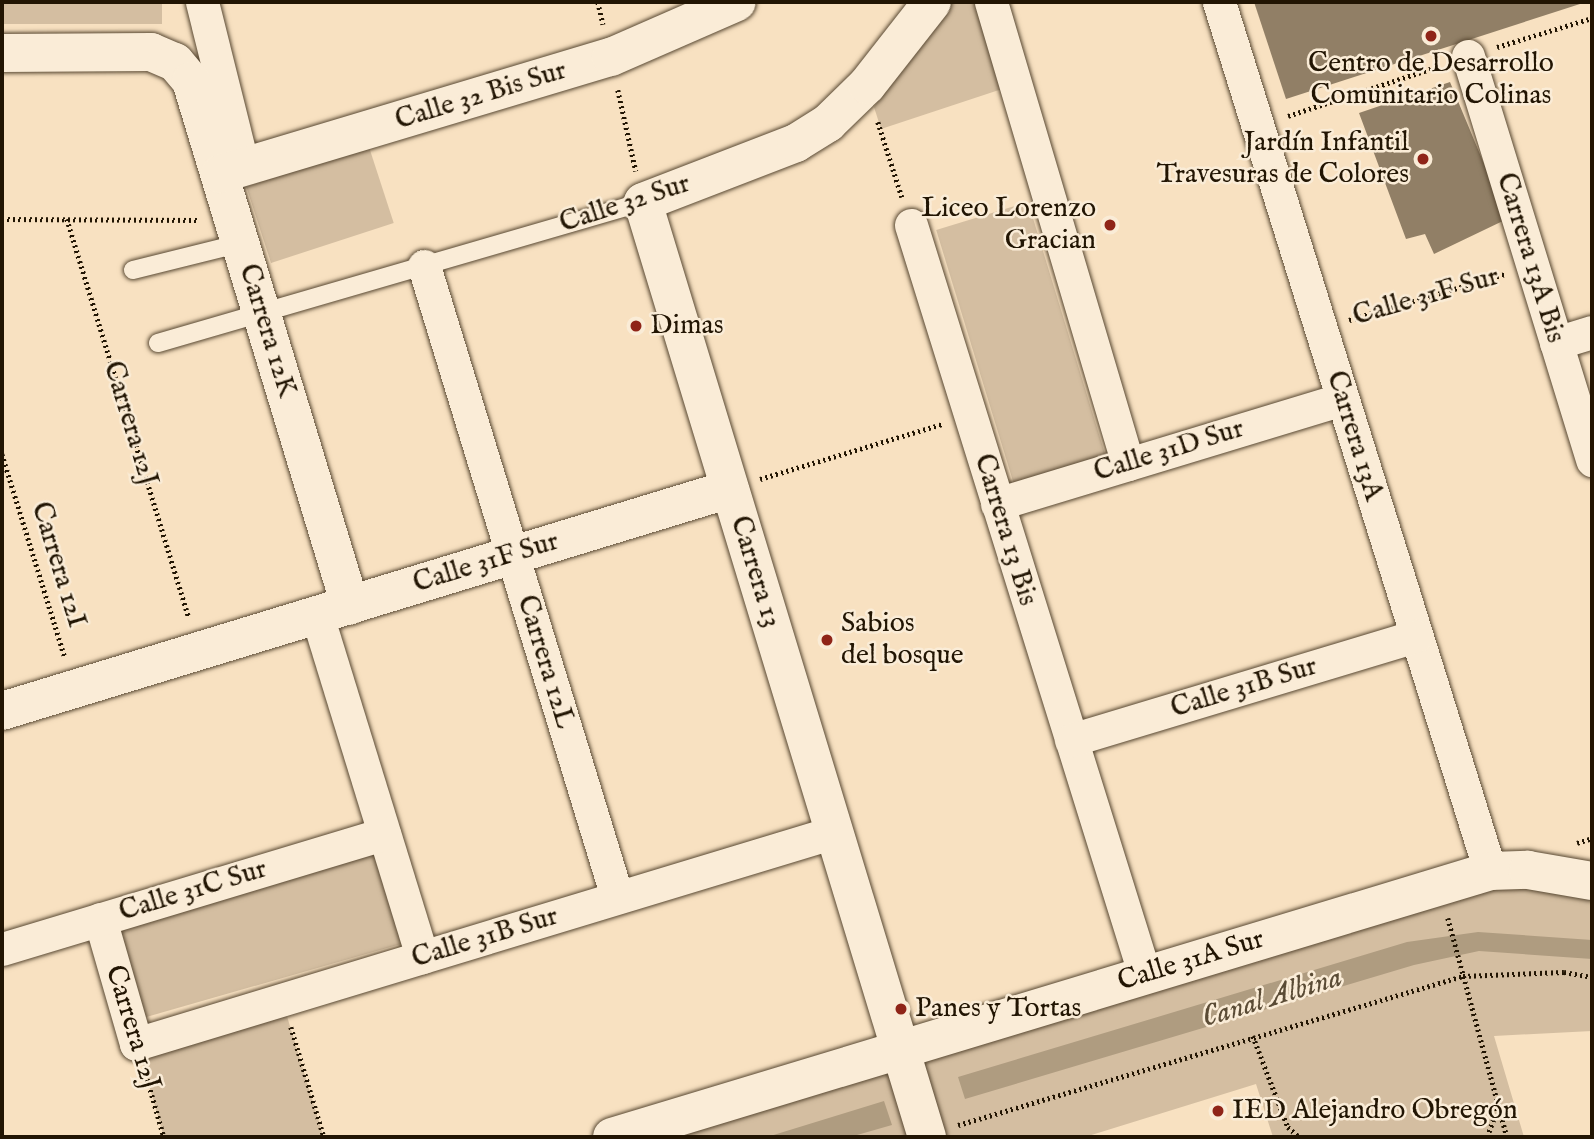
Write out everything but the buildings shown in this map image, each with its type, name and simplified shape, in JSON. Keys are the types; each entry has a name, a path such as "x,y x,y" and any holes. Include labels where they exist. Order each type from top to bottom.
{"street":[{"name":"Carrera 12K","path":"202,2 232,171 237,232 262,313 384,834 422,957"},
{"name":"Calle 32 Bis Sur","path":"232,171 611,57 737,2"},
{"name":"Calle 32 Sur","path":"643,202 796,143 828,123 867,85 932,2"},
{"path":"991,2 1128,464"},
{"name":"Carrera 13A","path":"1219,2 1490,871"},
{"name":"Carrera 12K","path":"2,53 151,52 175,62 191,80 232,171"},
{"name":"Carrera 13A Bis","path":"1468,56 1592,460"},
{"name":"Carrera 13","path":"643,202 926,1137"},
{"name":"Carrera 13 Bis","path":"911,225 1145,976"},
{"name":"Carrera 12L","path":"424,265 617,897"},
{"path":"1556,343 1592,332"},
{"name":"Calle 31D Sur","path":"997,504 1342,399"},
{"name":"Calle 31F Sur","path":"2,711 730,489"},
{"name":"Calle 31B Sur","path":"1071,740 1416,636"},
{"name":"Calle 31B Sur","path":"136,1044 834,832"},
{"name":"Calle 31C Sur","path":"2,948 384,834"},
{"name":"Calle 31A Sur","path":"612,1137 1490,871 1528,870 1592,881"},
{"name":"Carrera 12J","path":"100,919 136,1044"}],"lane":[{"name":"Calle 32 Sur","path":"158,343 643,202"},
{"path":"133,270 237,232"}],"path":[{"path":"598,2 643,202"},
{"path":"1257,126 1592,18"},
{"path":"867,85 911,225"},
{"path":"2,219 67,219 237,232"},
{"name":"Carrera 12J","path":"67,219 193,629"},
{"name":"Calle 31F Sur","path":"1320,328 1532,265"},
{"path":"730,489 970,415"},
{"name":"Carrera 12I","path":"2,454 75,689"},
{"path":"1450,927 1507,1137"},
{"path":"993,1114 1463,976 1564,972 1592,977"},
{"path":"282,999 324,1137"},
{"path":"1253,1036 1288,1127 1299,1137"},
{"name":"Carrera 12J","path":"136,1044 164,1137"},
{"path":"1487,1137 1499,1105"}],"shaded area":[{"path":"2,2 162,2 162,24 2,24"},
{"path":"974,2 1002,89 881,129 874,107 946,5"},
{"path":"369,147 394,223 271,263 246,187"},
{"path":"1028,202 1108,464 1016,492 936,230"},
{"path":"377,851 403,943 139,1019 113,927"},
{"path":"1513,882 1592,897 1592,1031 1494,1036 1524,1137 1273,1137 1256,1084 1085,1137 657,1137"},
{"path":"286,1013 323,1135 164,1137 141,1058"}],"water":[{"name":"Canal Albina","path":"1478,932 1592,940 1592,959 1479,951 1414,965 965,1099 958,1077 1407,942"},
{"path":"884,1101 892,1125 850,1137 767,1137"}],"place":[{"name":"Centro de Desarrollo Comunitario Colinas","path":"1431,36"},
{"name":"Jardín Infantil Travesuras de Colores","path":"1423,159"},
{"name":"Liceo Lorenzo Gracian","path":"1110,225"},
{"name":"Dimas","path":"636,326"},
{"name":"Sabios del bosque","path":"827,640"},
{"name":"Panes y Tortas","path":"901,1009"},
{"name":"IED Alejandro Obregón","path":"1218,1111"}]}
